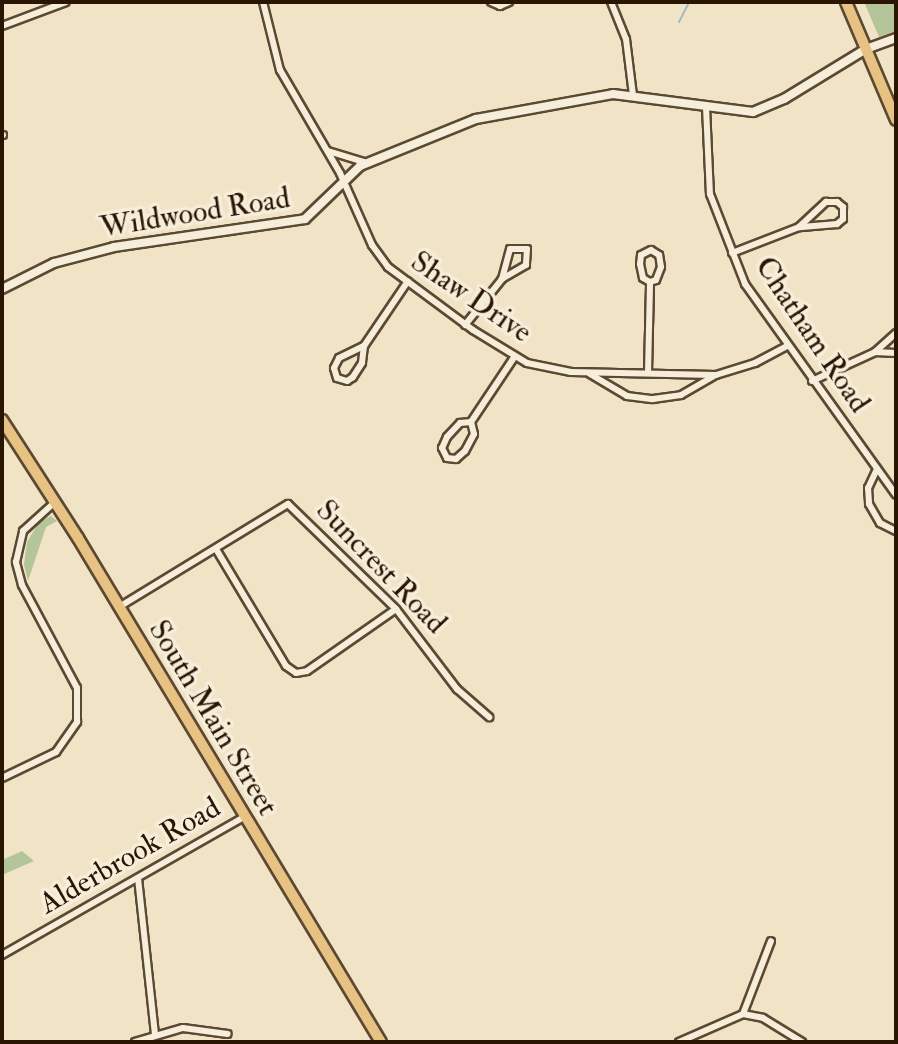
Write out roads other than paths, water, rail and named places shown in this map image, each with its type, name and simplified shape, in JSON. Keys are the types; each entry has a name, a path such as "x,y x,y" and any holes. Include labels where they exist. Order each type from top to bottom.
{"main road":[{"path":"846,2 896,120"},
{"name":"South Main Street","path":"2,420 119,607 381,1042"}],"street":[{"path":"2,26 66,2"},
{"name":"Shaw Drive","path":"263,2 277,63 344,182 372,245 388,267 465,325 515,356 553,368 588,372 716,375 787,346"},
{"path":"492,2 500,6 509,2"},
{"path":"611,2 626,40 633,95"},
{"name":"Wildwood Road","path":"2,289 54,263 127,244 299,221 316,212 344,182 369,162 485,116 601,95 633,95 752,112 769,107 866,48 896,38"},
{"name":"Chatham Road","path":"706,107 710,194 732,253 755,300 896,495"},
{"path":"325,148 345,160 369,162"},
{"path":"732,253 799,227 834,225 843,219 843,207 834,201 822,204 799,227"},
{"path":"465,325 502,279 508,252 524,247 528,262 516,274 502,279"},
{"path":"651,250 659,255 661,267 656,280 650,282 643,278 640,264 641,256 651,250"},
{"path":"364,346 339,358 334,368 337,378 343,381 353,377 362,363 364,346 408,281"},
{"path":"648,373 650,282"},
{"path":"812,381 875,352 896,333"},
{"path":"875,352 896,353"},
{"path":"471,422 474,434 465,451 456,459 447,458 442,450 447,437 458,424 471,422 515,356"},
{"path":"588,372 627,396 653,399 681,395 716,375"},
{"path":"877,469 868,488 869,504 880,523 896,531"},
{"path":"2,778 56,752 77,722 77,688 22,585 16,562 23,531 55,502"},
{"name":"Suncrest Road","path":"119,607 288,504 396,609 457,689 488,717"},
{"path":"216,549 286,666 296,673 307,670 396,609"},
{"name":"Alderbrook Road","path":"2,955 244,817"},
{"path":"138,878 155,1034"},
{"path":"743,1014 771,941"},
{"path":"678,1042 743,1014 763,1018 802,1042"},
{"path":"135,1042 155,1034 196,1028 228,1034"}],"waterway":[{"path":"679,22 689,2"}]}
